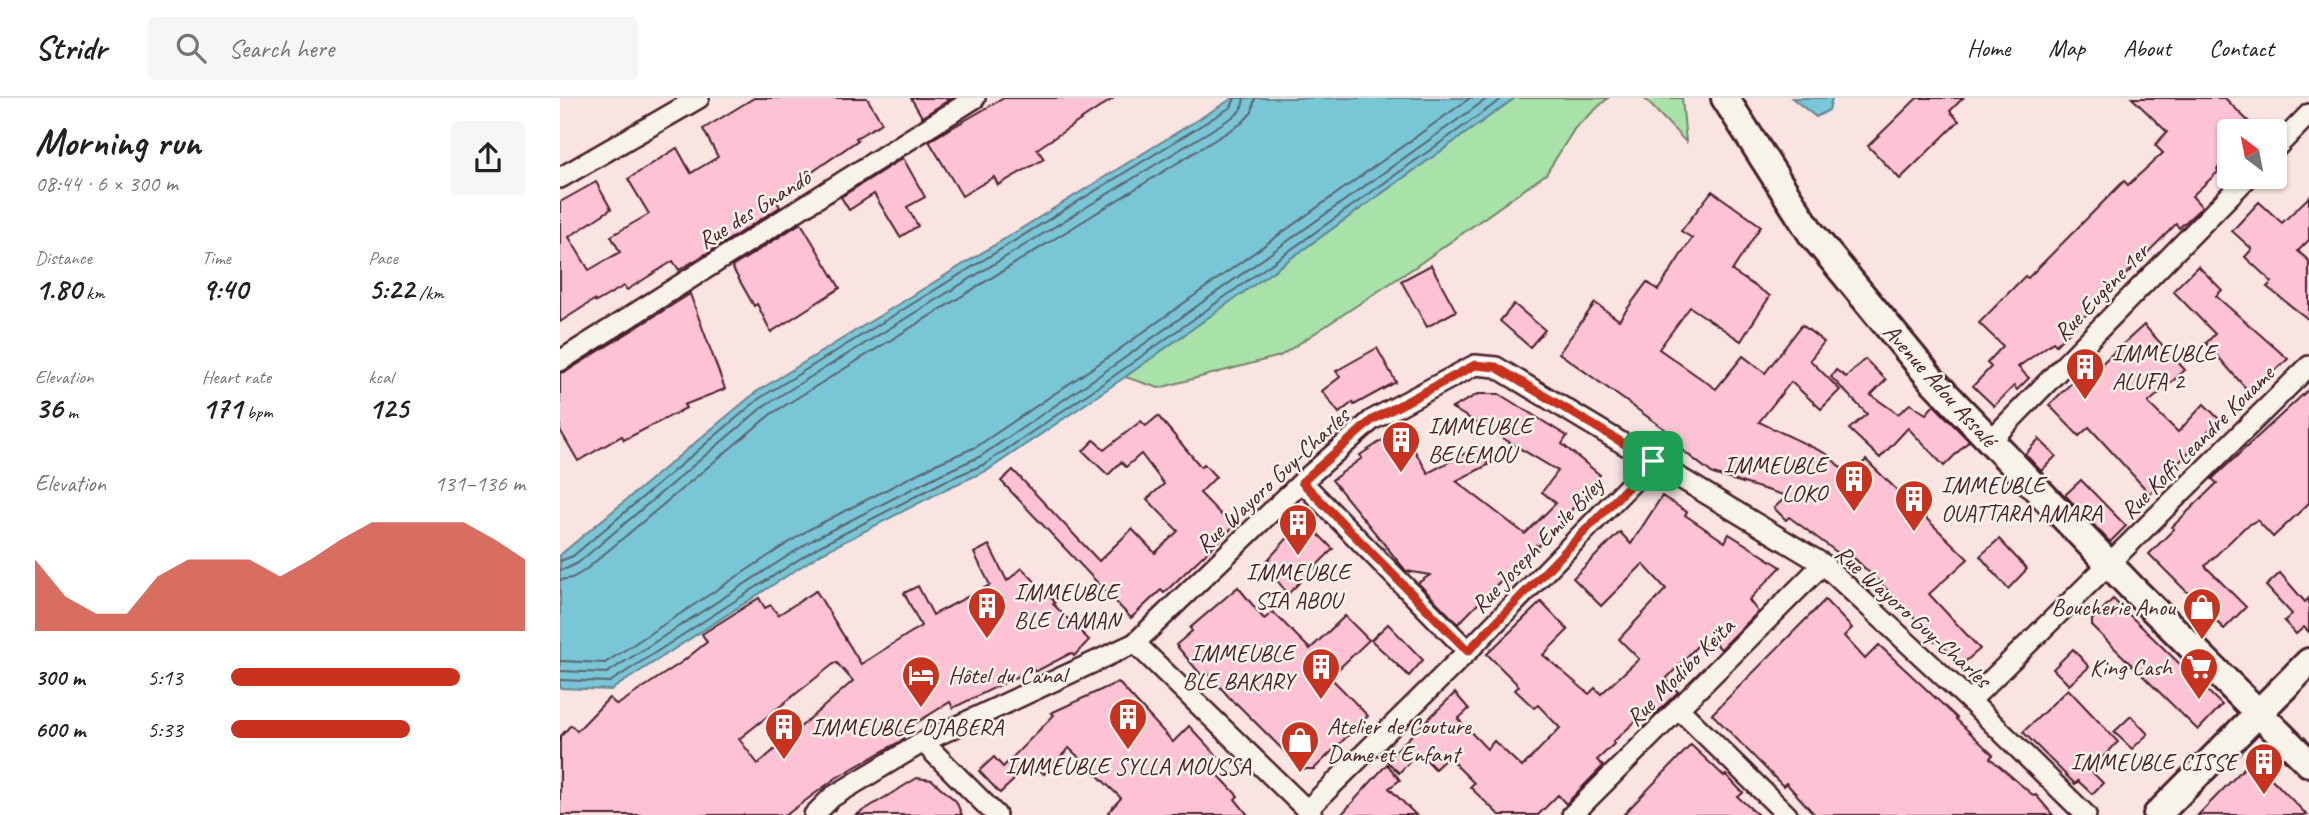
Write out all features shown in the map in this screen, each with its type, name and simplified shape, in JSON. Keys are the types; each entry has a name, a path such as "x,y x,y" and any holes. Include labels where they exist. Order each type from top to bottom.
{"street":[{"path":"560,178 699,98"},
{"name":"Rue des Gnandô","path":"560,361 975,98"},
{"name":"Avenue Adou Assalé","path":"1726,98 1811,233 1932,380 2109,565 2309,763"},
{"path":"2287,137 2309,114"},
{"name":"Rue Eugène 1er","path":"1990,441 2236,189"},
{"name":"Rue Wayoro Guy-Charles","path":"814,815 832,797 923,742 1135,643 1302,482 1372,420 1475,365 1496,367 1823,564 1970,701 2086,815"},
{"name":"Rue Koffi Leandre Kouame","path":"1970,701 2309,366"},
{"name":"Rue Joseph Emile Biley","path":"1309,813 1653,461"},
{"path":"1302,482 1468,651"},
{"name":"Rue Modibo Keïta","path":"1572,815 1823,564"},
{"path":"1135,643 1309,813"},
{"path":"2157,815 2309,662"},
{"path":"1678,708 1787,815"},
{"path":"923,742 996,815"}],"green space":[{"path":"1515,98 1608,98 1575,128 1546,174 1415,267 1280,356 1159,388 1125,377"},
{"path":"1644,98 1682,98 1686,142"}],"water":[{"path":"1233,98 1515,98 1125,377 988,470 822,553 611,690 560,688 560,555 756,392"},
{"path":"1792,98 1832,98 1829,110 1816,117"}],"building":[{"path":"754,98 867,98 882,123 856,138 858,140 775,198 780,207 714,249 679,270 673,261 627,290 624,286 596,302 594,300 560,322 560,202 596,182 611,209 569,237 589,270 620,252 611,236 649,214 628,179 677,148 691,173 718,157 703,129"},
{"path":"911,98 952,98 922,117"},
{"path":"1004,98 1114,98 1037,149 1044,159 998,185 994,177 962,196 929,141"},
{"path":"1917,98 1963,98 1950,111 1959,121 1900,179 1868,146"},
{"path":"2132,98 2225,98 2246,119 2217,119 2217,173 2192,196 2202,207 2179,228 2176,224 2056,345 2053,342 2018,367 2029,378 2017,390 2014,386 1994,406 1973,386 1991,367 1987,363 2003,346 1979,323 2025,276 2028,278 2124,181 2128,185 2163,153 2155,145 2167,132"},
{"path":"903,158 925,197 907,207 918,226 900,237 874,194 849,210 841,197"},
{"path":"1712,191 1761,226 1732,271 1770,296 1741,341 1690,307 1659,349 1716,389 1743,356 1765,373 1802,325 1824,342 1810,360 1840,390 1821,409 1791,382 1759,422 1827,454 1849,476 1866,460 1968,559 1929,594 1980,649 1960,666 1937,639 1935,641 1905,607 1853,557 1849,561 1789,517 1786,520 1774,508 1787,496 1713,474 1673,443 1677,438 1559,353 1595,303 1619,320 1647,282 1658,290 1692,238 1681,231"},
{"path":"2309,197 2309,240 2298,251 2309,261 2309,320 2267,287 2272,282 2245,257 2252,249 2232,231 2259,202 2282,223"},
{"path":"801,223 840,288 771,332 757,304 754,306 732,267"},
{"path":"1431,265 1456,311 1427,327 1401,281"},
{"path":"2198,266 2222,290 2216,296 2288,359 2249,392 2206,343 2215,334 2173,291"},
{"path":"690,294 725,389 684,405 686,408 624,440 622,436 578,461 560,430 560,373"},
{"path":"1514,304 1545,330 1530,347 1500,321"},
{"path":"2144,325 2185,370 2148,403 2178,432 2204,404 2219,419 2150,494 2089,427 2079,436 2049,405 2094,361 2099,366"},
{"path":"1377,348 1396,382 1354,405 1353,402 1339,413 1322,391 1340,377 1336,371"},
{"path":"1865,359 1886,380 1871,395 1898,414 1910,404 1926,414 1934,405 1969,441 1944,466 1908,428 1880,458 1849,429 1867,414 1831,377 1836,370 1846,377"},
{"path":"2309,389 2309,503 2273,537 2257,520 2244,528 2205,566 2246,607 2224,629 2149,554 2217,483 2212,479"},
{"path":"1478,394 1499,394 1567,436 1562,444 1600,475 1560,524 1458,624 1418,583 1430,575 1406,571 1332,480 1362,458 1360,455 1401,428 1428,473 1479,446 1488,465 1456,481 1525,534 1556,503 1542,492 1558,471 1452,408"},
{"path":"1158,416 1201,467 1204,464 1216,477 1200,493 1233,527 1164,593 1161,590 1131,618 1001,481 1013,470 1099,561 1132,529 1155,553 1178,531 1147,499 1164,484 1141,454 1126,467 1121,462 1108,475 1083,451 1094,440 1104,450 1141,421 1146,426"},
{"path":"2039,439 2056,456 2041,471 2025,454"},
{"path":"2081,480 2126,526 2110,542 2065,495"},
{"path":"1662,496 1725,542 1729,534 1781,567 1749,600 1758,612 1721,649 1710,639 1702,647 1699,644 1666,679 1678,692 1653,716 1648,710 1613,742 1597,760 1603,766 1566,804 1558,795 1538,815 1499,815 1470,787 1474,783 1448,757 1435,769 1419,752 1399,773 1386,760 1455,693 1469,709 1458,719 1487,749 1494,741 1522,767 1560,728 1538,705 1534,708 1515,690 1519,686 1487,654 1541,602 1568,630 1543,655 1589,694 1595,688 1601,694 1639,659 1619,639 1666,589 1643,564 1601,606 1573,578 1620,532 1631,544"},
{"name":"IMMEUBLE SIA ABOU","path":"1304,520 1333,549 1288,594 1264,564"},
{"path":"1999,539 2027,569 2008,589 1980,556"},
{"path":"989,545 1007,581 1022,568 1089,640 1074,656 1071,653 1035,672 1033,669 953,708 950,702 900,733 904,739 836,778 786,815 560,815 560,737 571,725 577,731 609,698 617,705 682,662 707,642 702,634 759,598 765,608 771,605 778,615 816,591 861,664 921,626 904,593 918,586 933,615 990,585 974,553","holes":["836,662 853,681 758,764 739,739"]},
{"path":"2280,573 2305,602 2309,598 2309,632 2304,627 2296,634 2284,621 2292,614 2266,586"},
{"path":"1238,587 1264,619 1273,612 1310,649 1345,616 1369,640 1330,677 1368,716 1314,769 1302,769 1235,704 1207,672 1202,676 1176,645 1192,631 1190,628"},
{"path":"2113,599 2222,705 2198,730 2092,626 2092,620"},
{"path":"1825,600 1852,628 1844,636 1865,659 1879,645 1957,718 1993,755 1990,758 2036,795 2053,815 1815,815 1786,783 1783,786 1712,714"},
{"path":"1388,624 1423,660 1409,676 1371,640"},
{"path":"2073,649 2089,667 2069,685 2053,669"},
{"path":"1118,682 1173,742 1189,726 1218,757 1209,765 1238,796 1235,799 1248,815 1106,815 1121,798 1069,748 1044,774 1032,763 1000,793 979,771 994,757 1003,767 1054,715 1051,713"},
{"path":"2068,689 2118,742 2090,770 2103,783 2092,794 2078,781 2075,784 2023,732"},
{"path":"2131,716 2148,734 2132,749 2114,732"},
{"path":"1691,745 1726,775 1743,793 1738,797 1758,815 1623,815"},
{"path":"1387,764 1400,780 1389,788 1416,815 1341,815"},
{"name":"IMMEUBLE CISSE","path":"2259,766 2307,815 2198,815 2245,767"},
{"path":"917,778 932,780 956,801 962,815 856,815"}],"place":[{"name":"IMMEUBLE ALUFA 2","path":"2085,401"},
{"name":"IMMEUBLE BELEMOU","path":"1401,474"},
{"name":"IMMEUBLE LOKO","path":"1854,513"},
{"name":"IMMEUBLE OUATTARA AMARA","path":"1914,533"},
{"name":"IMMEUBLE SIA ABOU","path":"1298,557"},
{"name":"IMMEUBLE BLE LAMAN","path":"987,640"},
{"name":"Boucherie Anou","path":"2202,641"},
{"name":"IMMEUBLE BLE BAKARY","path":"1321,701"},
{"name":"King Cash","path":"2199,701"},
{"name":"Hôtel du Canal","path":"921,709"},
{"name":"IMMEUBLE SYLLA MOUSSA","path":"1128,751"},
{"name":"IMMEUBLE DJABERA","path":"784,761"},
{"name":"Atelier de Couture Dame et Enfant","path":"1300,774"},
{"name":"IMMEUBLE CISSE","path":"2264,796"}],"route":[{"path":"1475,365 1496,367 1653,461 1468,651 1302,482 1372,420 1475,365"}]}
